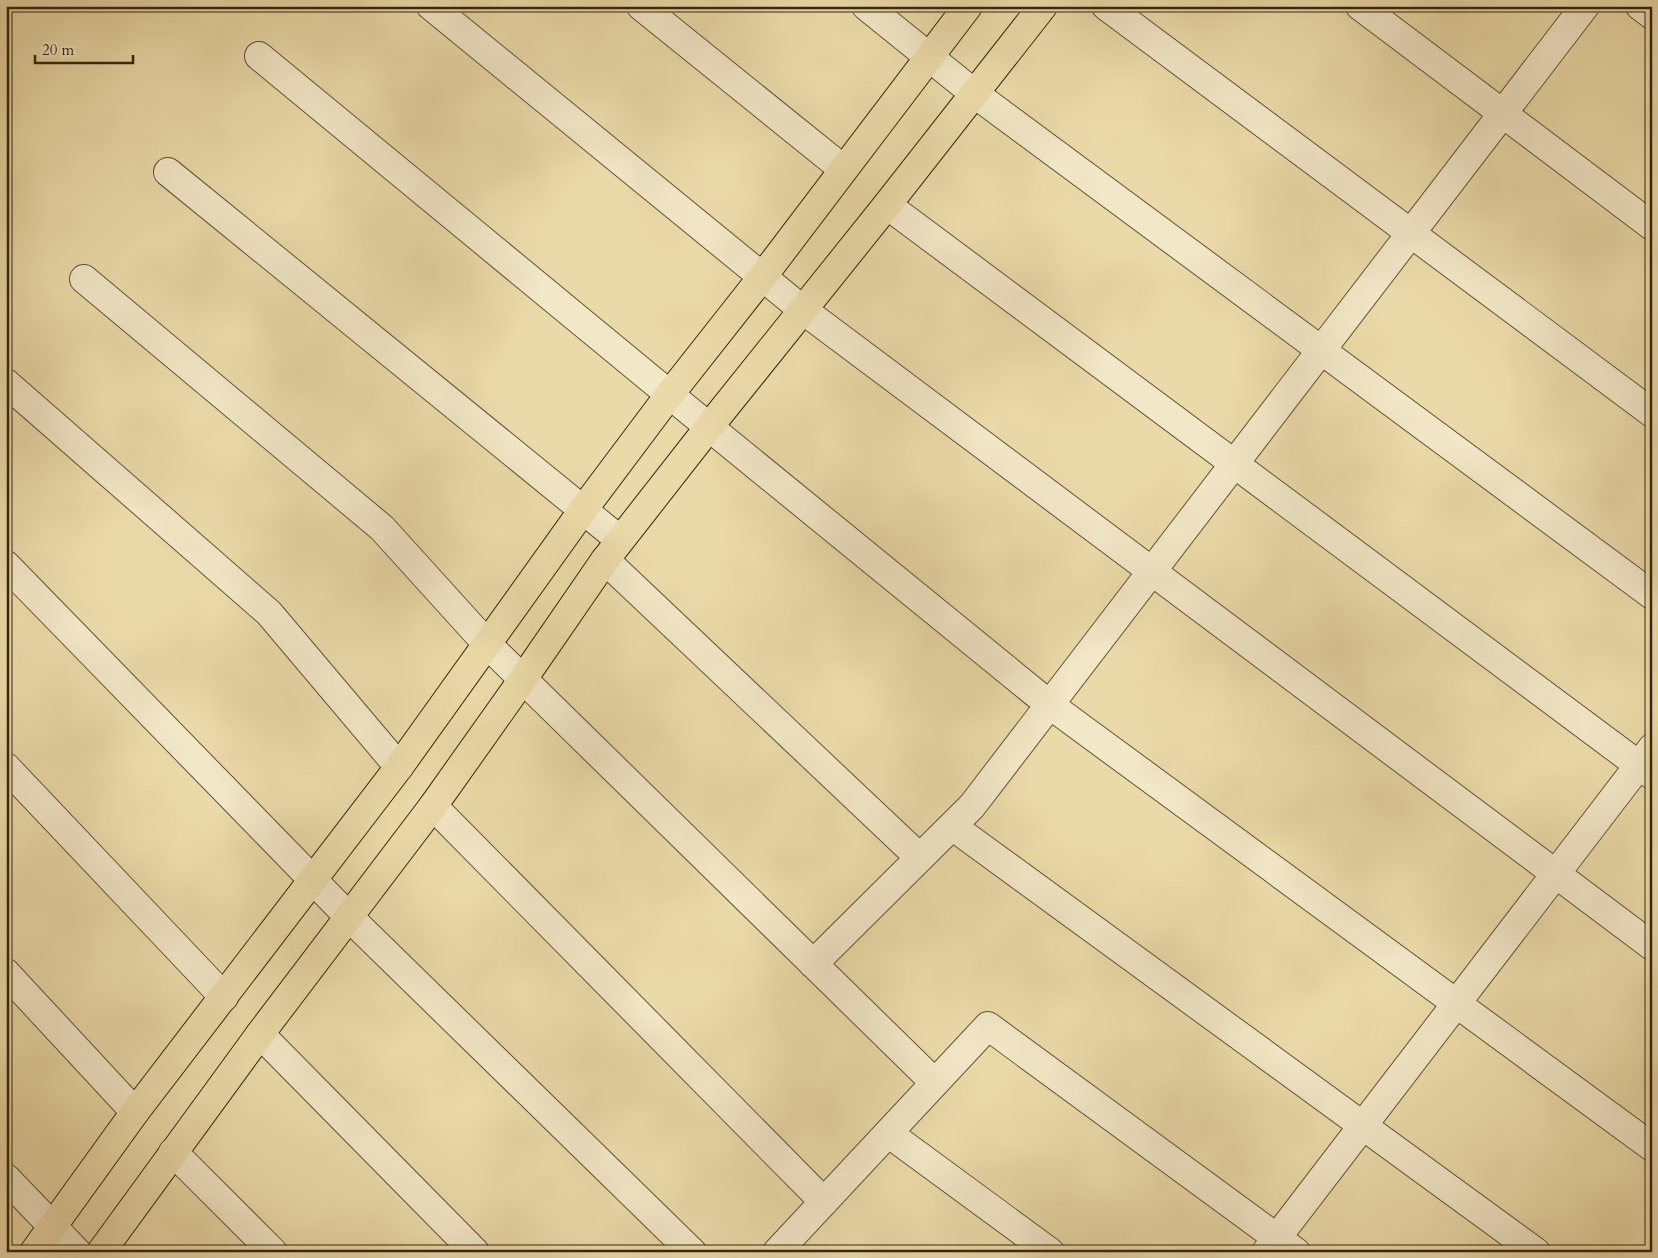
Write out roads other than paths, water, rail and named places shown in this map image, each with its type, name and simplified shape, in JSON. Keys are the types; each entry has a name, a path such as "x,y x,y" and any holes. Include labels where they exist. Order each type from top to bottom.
{"main road":[{"path":"34,1252 135,1112 399,767 583,510 968,6"},
{"path":"101,1252 260,1034 433,806 613,550 1043,6"}],"street":[{"path":"431,6 803,310 1652,946"},
{"path":"641,6 843,169"},
{"path":"866,6 975,94 1652,595"},
{"path":"1106,6 1652,413"},
{"path":"1360,6 1652,226"},
{"path":"813,964 972,806 1585,6"},
{"path":"1640,6 1652,15"},
{"path":"259,56 1050,705 1652,1147"},
{"path":"168,172 583,510 613,550 920,858"},
{"path":"789,1248 824,1202 988,1026 1280,1247 1363,1126 1456,1003 1556,874 1647,763 1234,464 887,205"},
{"path":"84,279 382,528 488,645 934,1083"},
{"path":"6,384 269,613 399,767"},
{"path":"6,565 313,880 692,1252"},
{"path":"6,767 224,997"},
{"path":"433,806 824,1202"},
{"path":"952,826 1536,1252"},
{"path":"6,973 135,1112"},
{"path":"260,1034 475,1252"},
{"path":"888,1133 1050,1252"},
{"path":"173,1152 273,1252"},
{"path":"6,1178 77,1252"}]}
